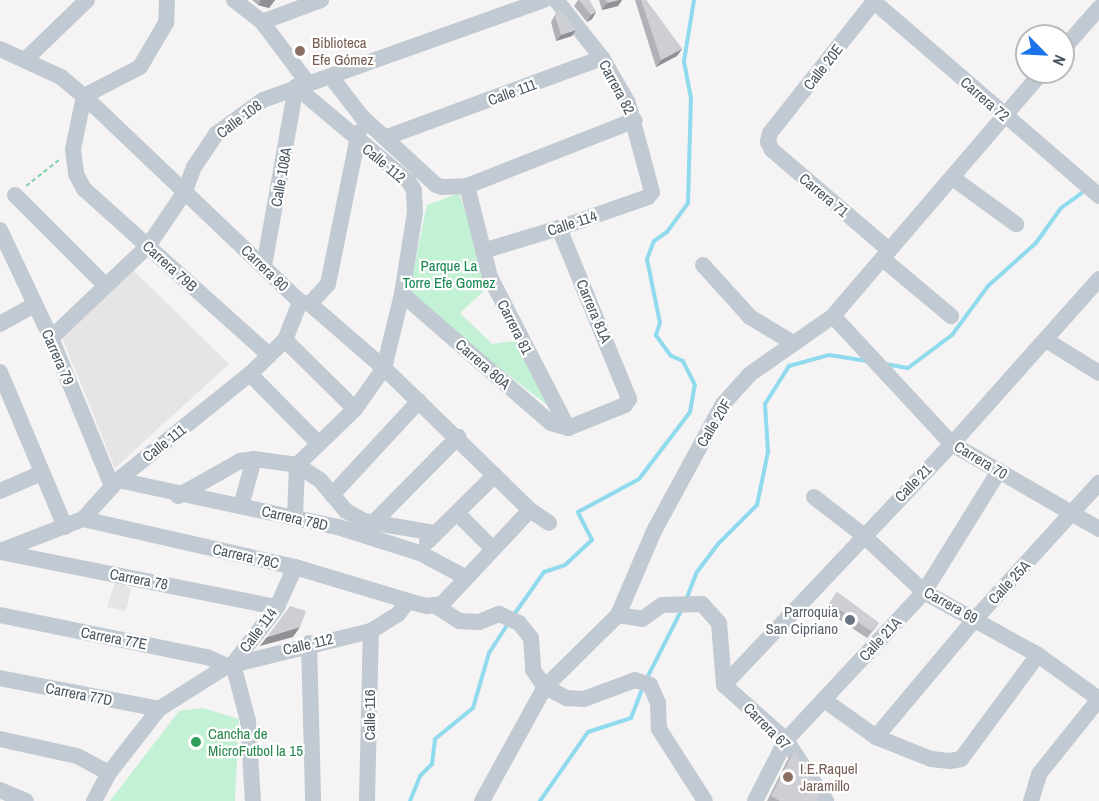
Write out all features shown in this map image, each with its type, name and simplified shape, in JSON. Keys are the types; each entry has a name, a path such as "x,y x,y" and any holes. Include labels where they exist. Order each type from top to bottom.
{"street":[{"path":"26,59 87,0"},
{"path":"73,149 84,96 140,67 166,23 167,0"},
{"path":"234,0 262,22 302,85"},
{"path":"262,22 321,0"},
{"name":"Calle 108","path":"51,338 148,246 184,193 194,167 216,134 263,100 544,0"},
{"name":"Carrera 82","path":"556,0 602,58 635,120 653,186"},
{"name":"Carrera 72","path":"874,0 1003,116 1099,196"},
{"name":"Calle 20E","path":"770,133 874,0"},
{"path":"1075,35 1099,8"},
{"name":"Carrera 80","path":"0,50 26,59 61,77 84,96 184,193 305,303 384,368 458,436 530,510 549,523"},
{"name":"Calle 111","path":"387,137 602,58"},
{"path":"331,77 362,117 387,137 436,185 442,187 467,186 635,120"},
{"name":"Calle 20F","path":"482,801 545,687 618,615 654,531 723,404 750,374 833,316 954,179 1031,84"},
{"name":"Calle 112","path":"297,465 355,409 384,368 402,294 415,212 414,190 357,140 302,85"},
{"name":"Calle 108A","path":"264,266 302,85"},
{"name":"Calle 111","path":"0,551 83,519 115,483 250,374 285,340 305,303 328,284 362,117"},
{"name":"Carrera 71","path":"770,133 772,150 951,316"},
{"name":"Carrera 79B","path":"73,149 76,174 84,189 269,355"},
{"path":"954,179 1017,224"},
{"name":"Carrera 81","path":"467,186 483,251 495,287 568,428"},
{"name":"Calle 114","path":"483,251 648,197 653,186"},
{"path":"15,195 105,285"},
{"name":"Carrera 81A","path":"559,228 629,393 625,405 568,428"},
{"name":"Carrera 79","path":"0,230 115,483"},
{"path":"703,265 750,317 793,343"},
{"name":"Calle 21","path":"724,685 863,535 952,444 1099,279"},
{"name":"Carrera 80A","path":"402,294 551,423 568,428"},
{"path":"0,324 33,306"},
{"name":"Carrera 70","path":"833,316 876,358 952,444 1074,512 1099,529"},
{"path":"285,340 355,409"},
{"path":"1046,340 1099,373"},
{"path":"0,372 65,527"},
{"path":"250,374 318,443"},
{"path":"332,495 419,401"},
{"path":"374,522 458,436"},
{"path":"178,496 218,470 254,459 297,465 320,480 346,511 374,522 434,533"},
{"path":"241,506 254,459"},
{"path":"295,517 297,465"},
{"name":"Calle 21A","path":"755,801 786,740 924,592 999,471"},
{"path":"0,490 42,473"},
{"path":"420,553 434,533 495,475"},
{"name":"Carrera 78D","path":"115,483 295,517 420,553 465,577"},
{"name":"Calle 25A","path":"876,737 976,618 1099,483"},
{"name":"Carrera 69","path":"814,497 863,535 924,592 976,618 1038,656 1099,699"},
{"path":"436,606 530,510"},
{"path":"457,513 493,549"},
{"name":"Carrera 78C","path":"83,519 295,567 408,601"},
{"name":"Carrera 78","path":"0,551 277,607"},
{"name":"Calle 114","path":"253,801 248,721 230,665 277,607 295,567"},
{"path":"408,601 436,606 459,621 479,622 499,614 508,617 531,638 533,670 545,687 567,698 584,699 610,687 635,680 644,682 658,703 659,729 705,801"},
{"name":"Calle 112","path":"94,801 109,774 159,709 230,665 309,643 371,631 398,614 408,601"},
{"path":"618,615 642,619 683,603 711,610 718,622 724,685"},
{"name":"Carrera 77E","path":"0,615 207,657 230,665"},
{"name":"Calle 116","path":"367,800 371,631"},
{"path":"309,643 313,801"},
{"path":"824,700 876,737 931,759 962,759 1038,656"},
{"name":"Carrera 77D","path":"0,678 159,709"},
{"name":"Carrera 67","path":"724,685 786,740 826,801"},
{"path":"1030,801 1040,774 1099,699"},
{"path":"0,739 77,756 109,774"},
{"path":"0,790 26,801"}],"path":[{"path":"15,195 73,149"}],"shaded area":[{"path":"132,269 229,364 115,468 61,335"},
{"path":"115,582 131,588 126,611 107,607"}],"green space":[{"name":"Parque La Torre Efe Gomez","path":"459,193 490,285 460,313 492,344 520,340 556,412 408,296 427,205"},
{"name":"Cancha de MicroFutbol la 15","path":"203,708 239,719 235,801 110,801 179,711"}],"building":[{"path":"579,0 589,0 596,12 591,15"},
{"path":"641,0 646,0 682,49 661,60"},
{"path":"559,8 576,30 561,35 555,16"},
{"path":"837,592 879,623 871,631 830,603"},
{"path":"290,606 306,611 300,627 267,637"},
{"name":"I.E.Raquel Jaramillo","path":"794,751 821,792 817,801 780,801 771,796"}],"waterway":[{"path":"513,616 544,572 565,565 592,540 578,512 639,479 690,412 695,385 683,361 671,356 656,335 660,323 647,259 654,241 667,232 688,203 691,98 684,61 694,0"},
{"path":"885,364 908,368 952,335 988,286 1036,243 1061,208 1086,190"},
{"path":"686,600 697,572 718,544 757,505 768,452 765,404 789,366 829,355 866,361"},
{"path":"646,680 682,609"},
{"path":"410,801 420,776 432,764 435,739 473,708 489,653 509,622"},
{"path":"540,801 588,732 631,718 643,687"}],"place":[{"name":"Biblioteca Efe Gómez","path":"300,51"},
{"name":"Parroquia San Cipriano","path":"850,620"},
{"name":"Cancha de MicroFutbol la 15","path":"196,742"},
{"name":"I.E.Raquel Jaramillo","path":"788,777"}]}
